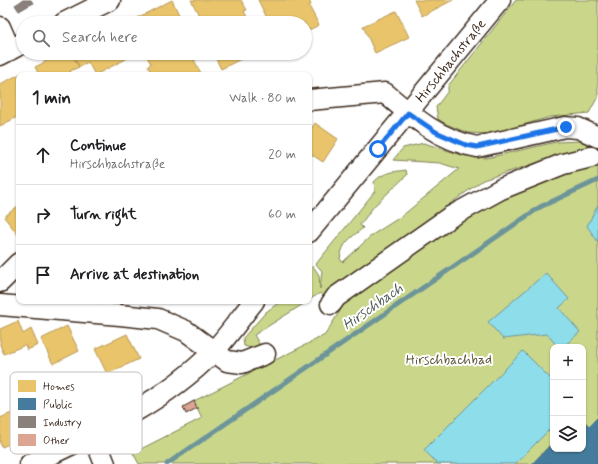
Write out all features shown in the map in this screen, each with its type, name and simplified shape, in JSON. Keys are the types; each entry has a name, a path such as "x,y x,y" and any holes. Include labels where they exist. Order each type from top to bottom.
{"street":[{"path":"78,16 110,0"},
{"name":"Hirschbachstraße","path":"312,228 500,0"},
{"path":"0,27 11,49"},
{"path":"312,100 385,93 408,113 436,132 466,145 477,147 566,127 596,131"},
{"path":"331,304 336,297 450,217 501,189 563,164 591,157"},
{"path":"0,282 16,266"},
{"path":"142,406 182,380 214,351 252,304"},
{"path":"0,305 158,319 186,331 227,361 242,363 265,354"},
{"path":"30,464 51,454"},
{"path":"101,454 105,464"}],"green space":[{"path":"516,0 598,0 598,99 589,113 550,117 492,134 468,133 446,124 438,119 436,107 448,91 448,86"},
{"name":"Hirschbachbad","path":"581,141 598,147 598,150 590,154 565,154 483,180 352,274 452,220 598,158 598,464 139,464 134,454 142,454 142,448 202,418 194,401 325,335 341,309 334,308 320,293 312,298 312,267 313,266 319,275 320,289 322,271 316,264 375,191 374,182 385,174 406,170 407,175 374,206 360,225 363,228 345,244 340,259 343,262 372,235 402,216 459,169 440,163 393,160 403,148 424,143 465,156 487,158 556,142"},
{"path":"277,304 303,304 254,335 261,347 252,348 244,346 243,338 266,312"}],"water":[{"path":"598,205 598,242 587,226"},
{"path":"546,273 569,299 559,308 580,332 566,344 555,344 547,334 503,339 488,322"},
{"path":"523,351 550,378 550,429 515,464 438,464 424,450"}],"building: Homes":[{"path":"172,0 180,16 141,16"},
{"path":"191,0 241,0 247,10 244,11 246,16 199,16"},
{"path":"258,0 309,0 311,5 309,6 319,25 312,28 312,16 266,16"},
{"path":"414,0 453,0 422,16"},
{"path":"396,11 409,37 375,53 363,26"},
{"path":"46,60 76,60 79,67 70,72 38,72 35,67 45,62"},
{"path":"76,60 124,60 101,72 93,72 88,62 79,67"},
{"path":"149,60 194,60 200,72 151,72 148,66 151,64"},
{"path":"216,60 239,60 221,69"},
{"path":"16,76 16,118 0,126 0,84"},
{"path":"315,123 338,139 323,162 312,155 312,128"},
{"path":"16,207 16,232 4,217"},
{"path":"18,321 23,334 31,329 38,345 27,350 25,345 4,354 0,345 0,329"},
{"path":"67,326 79,351 53,364 41,339"},
{"path":"127,334 139,359 111,372 106,372 95,349"},
{"path":"10,414 10,444 2,447 0,443 0,418"}],"building: Public":[{"path":"598,417 598,464 532,464 550,445 550,452 586,452 586,423 589,426"}],"building: Industry":[{"path":"23,0 31,0 33,3 19,11 15,5"}],"building: Other":[{"path":"194,401 197,408 186,414 183,407"}],"waterway":[{"name":"Hirschbach","path":"167,464 540,207 598,180"}],"route":[{"path":"378,149 408,113 436,132 466,145 477,147 566,127"}]}
